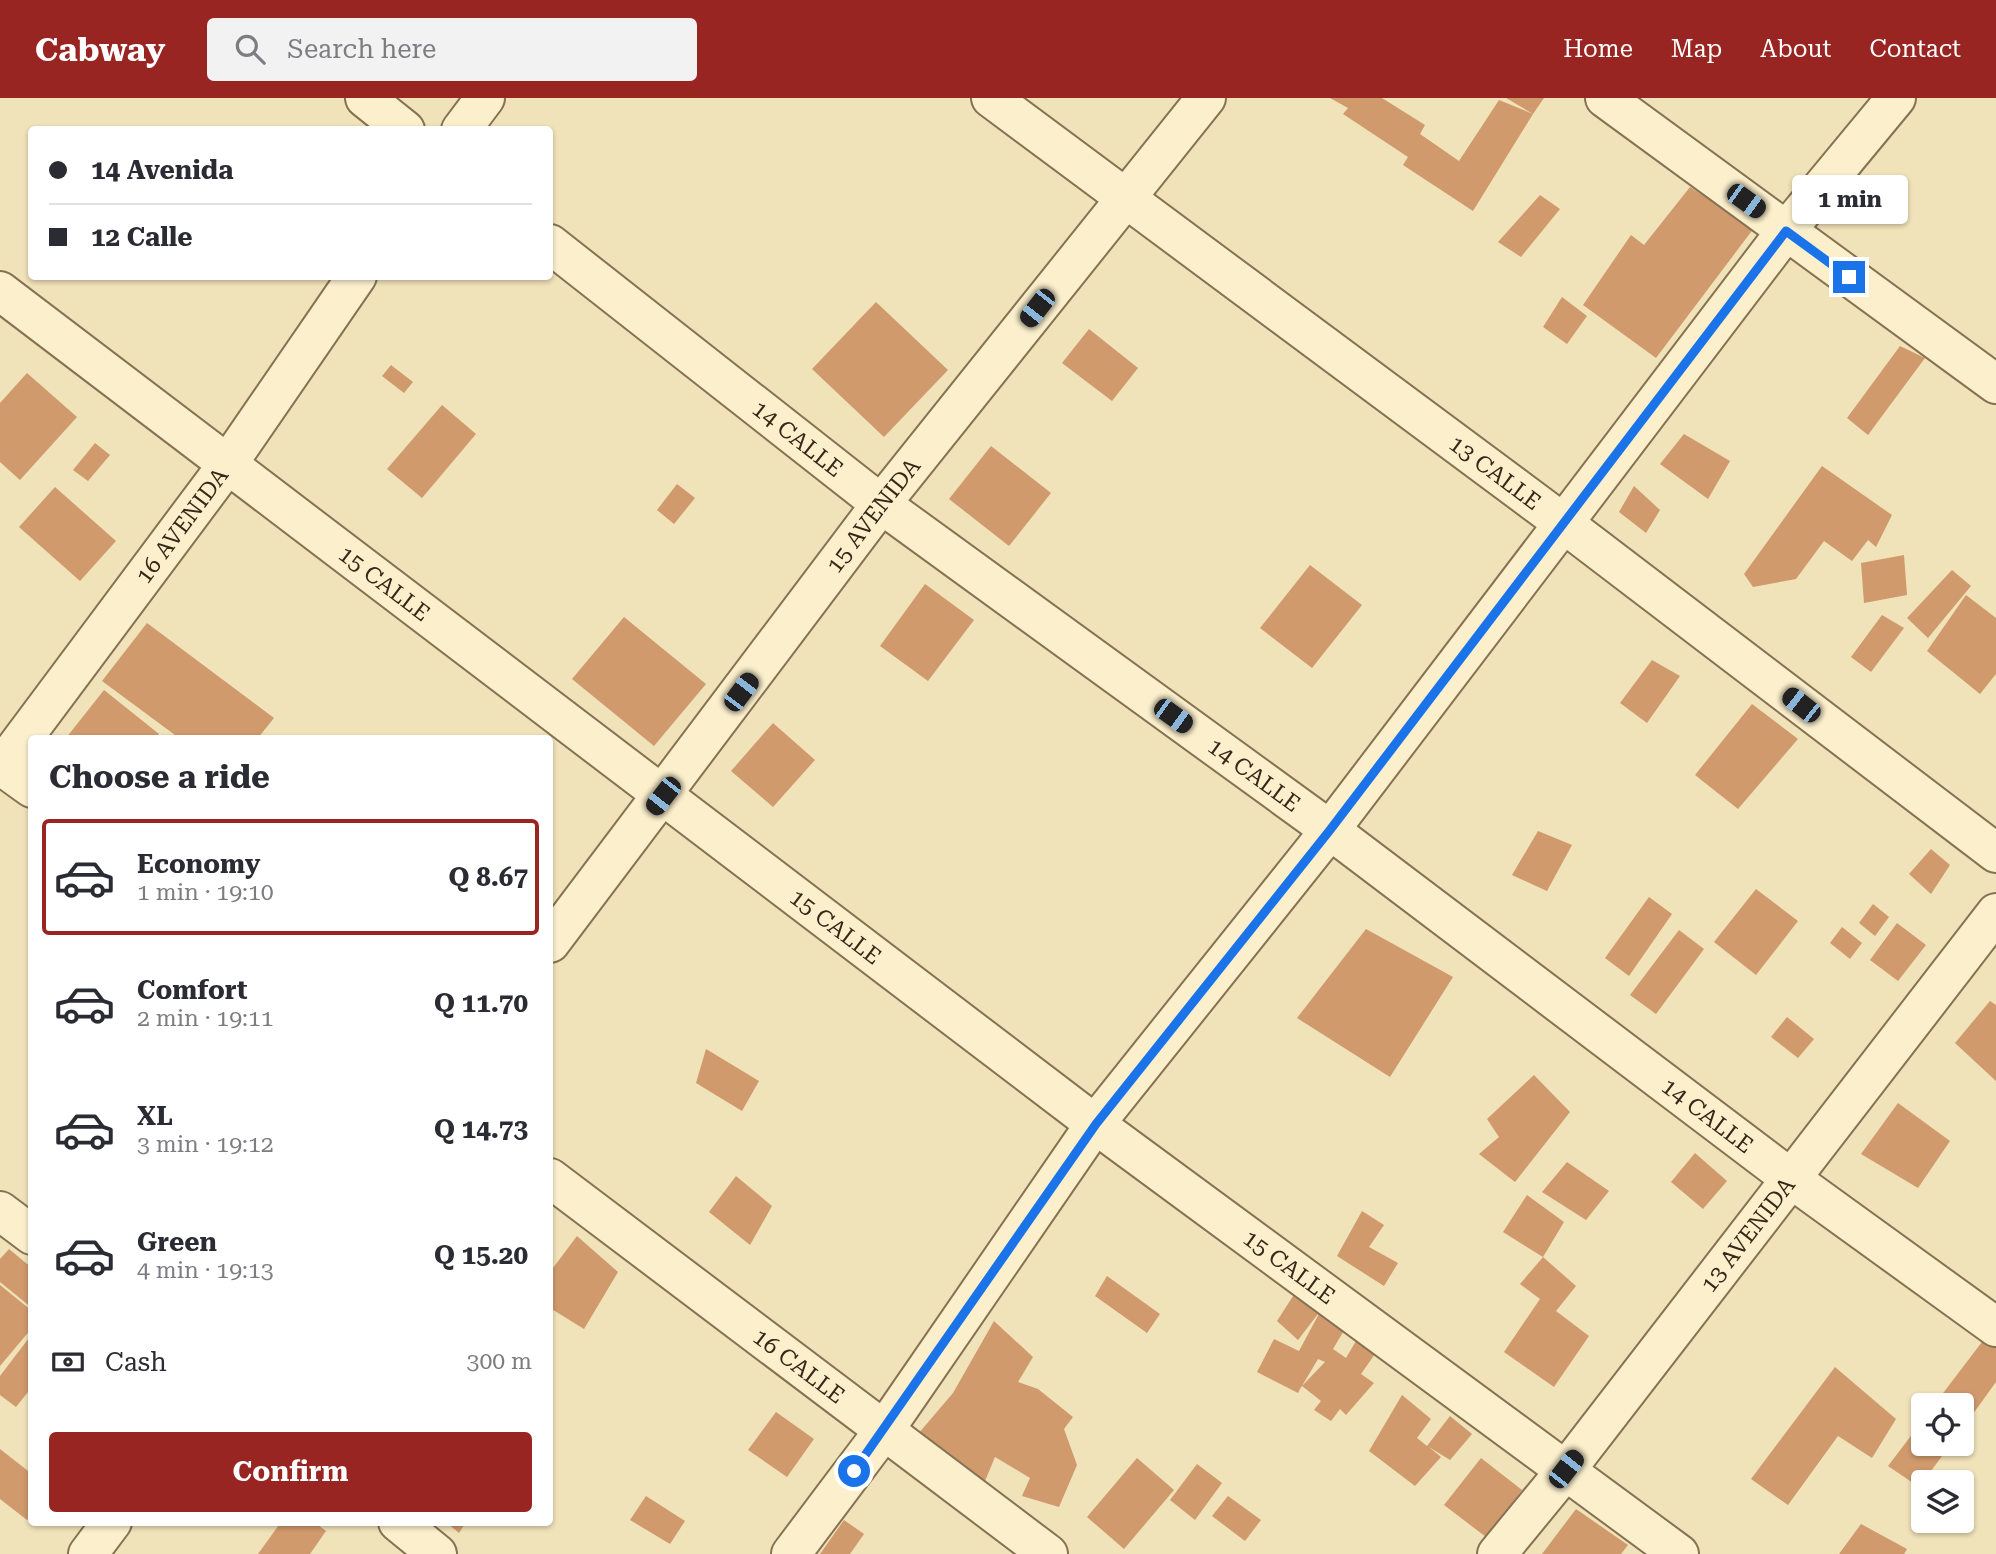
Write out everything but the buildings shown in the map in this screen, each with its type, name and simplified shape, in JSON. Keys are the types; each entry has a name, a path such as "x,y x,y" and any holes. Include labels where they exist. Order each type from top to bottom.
{"street":[{"path":"365,98 400,126"},
{"path":"464,126 485,98"},
{"name":"13 CALLE","path":"991,98 1563,523 1996,853"},
{"name":"15 AVENIDA","path":"553,939 881,505 1206,98"},
{"path":"1605,98 1996,384"},
{"path":"791,1554 885,1429 1096,1124 1330,830 1786,231 1896,98"},
{"name":"14 CALLE","path":"553,246 881,505 1330,830 1790,1178 1996,1327"},
{"name":"16 AVENIDA","path":"34,735 227,465 354,280"},
{"name":"15 CALLE","path":"0,290 1096,1124 1679,1554"},
{"name":"16 AVENIDA","path":"8,772 28,744"},
{"name":"13 AVENIDA","path":"1497,1554 1566,1469 1996,913"},
{"name":"16 CALLE","path":"553,1180 1048,1554"},
{"path":"0,1211 28,1232"},
{"path":"88,1554 109,1526"},
{"path":"403,1526 437,1554"}],"route":[{"path":"854,1471 1096,1124 1330,830 1786,231 1849,277"}]}
